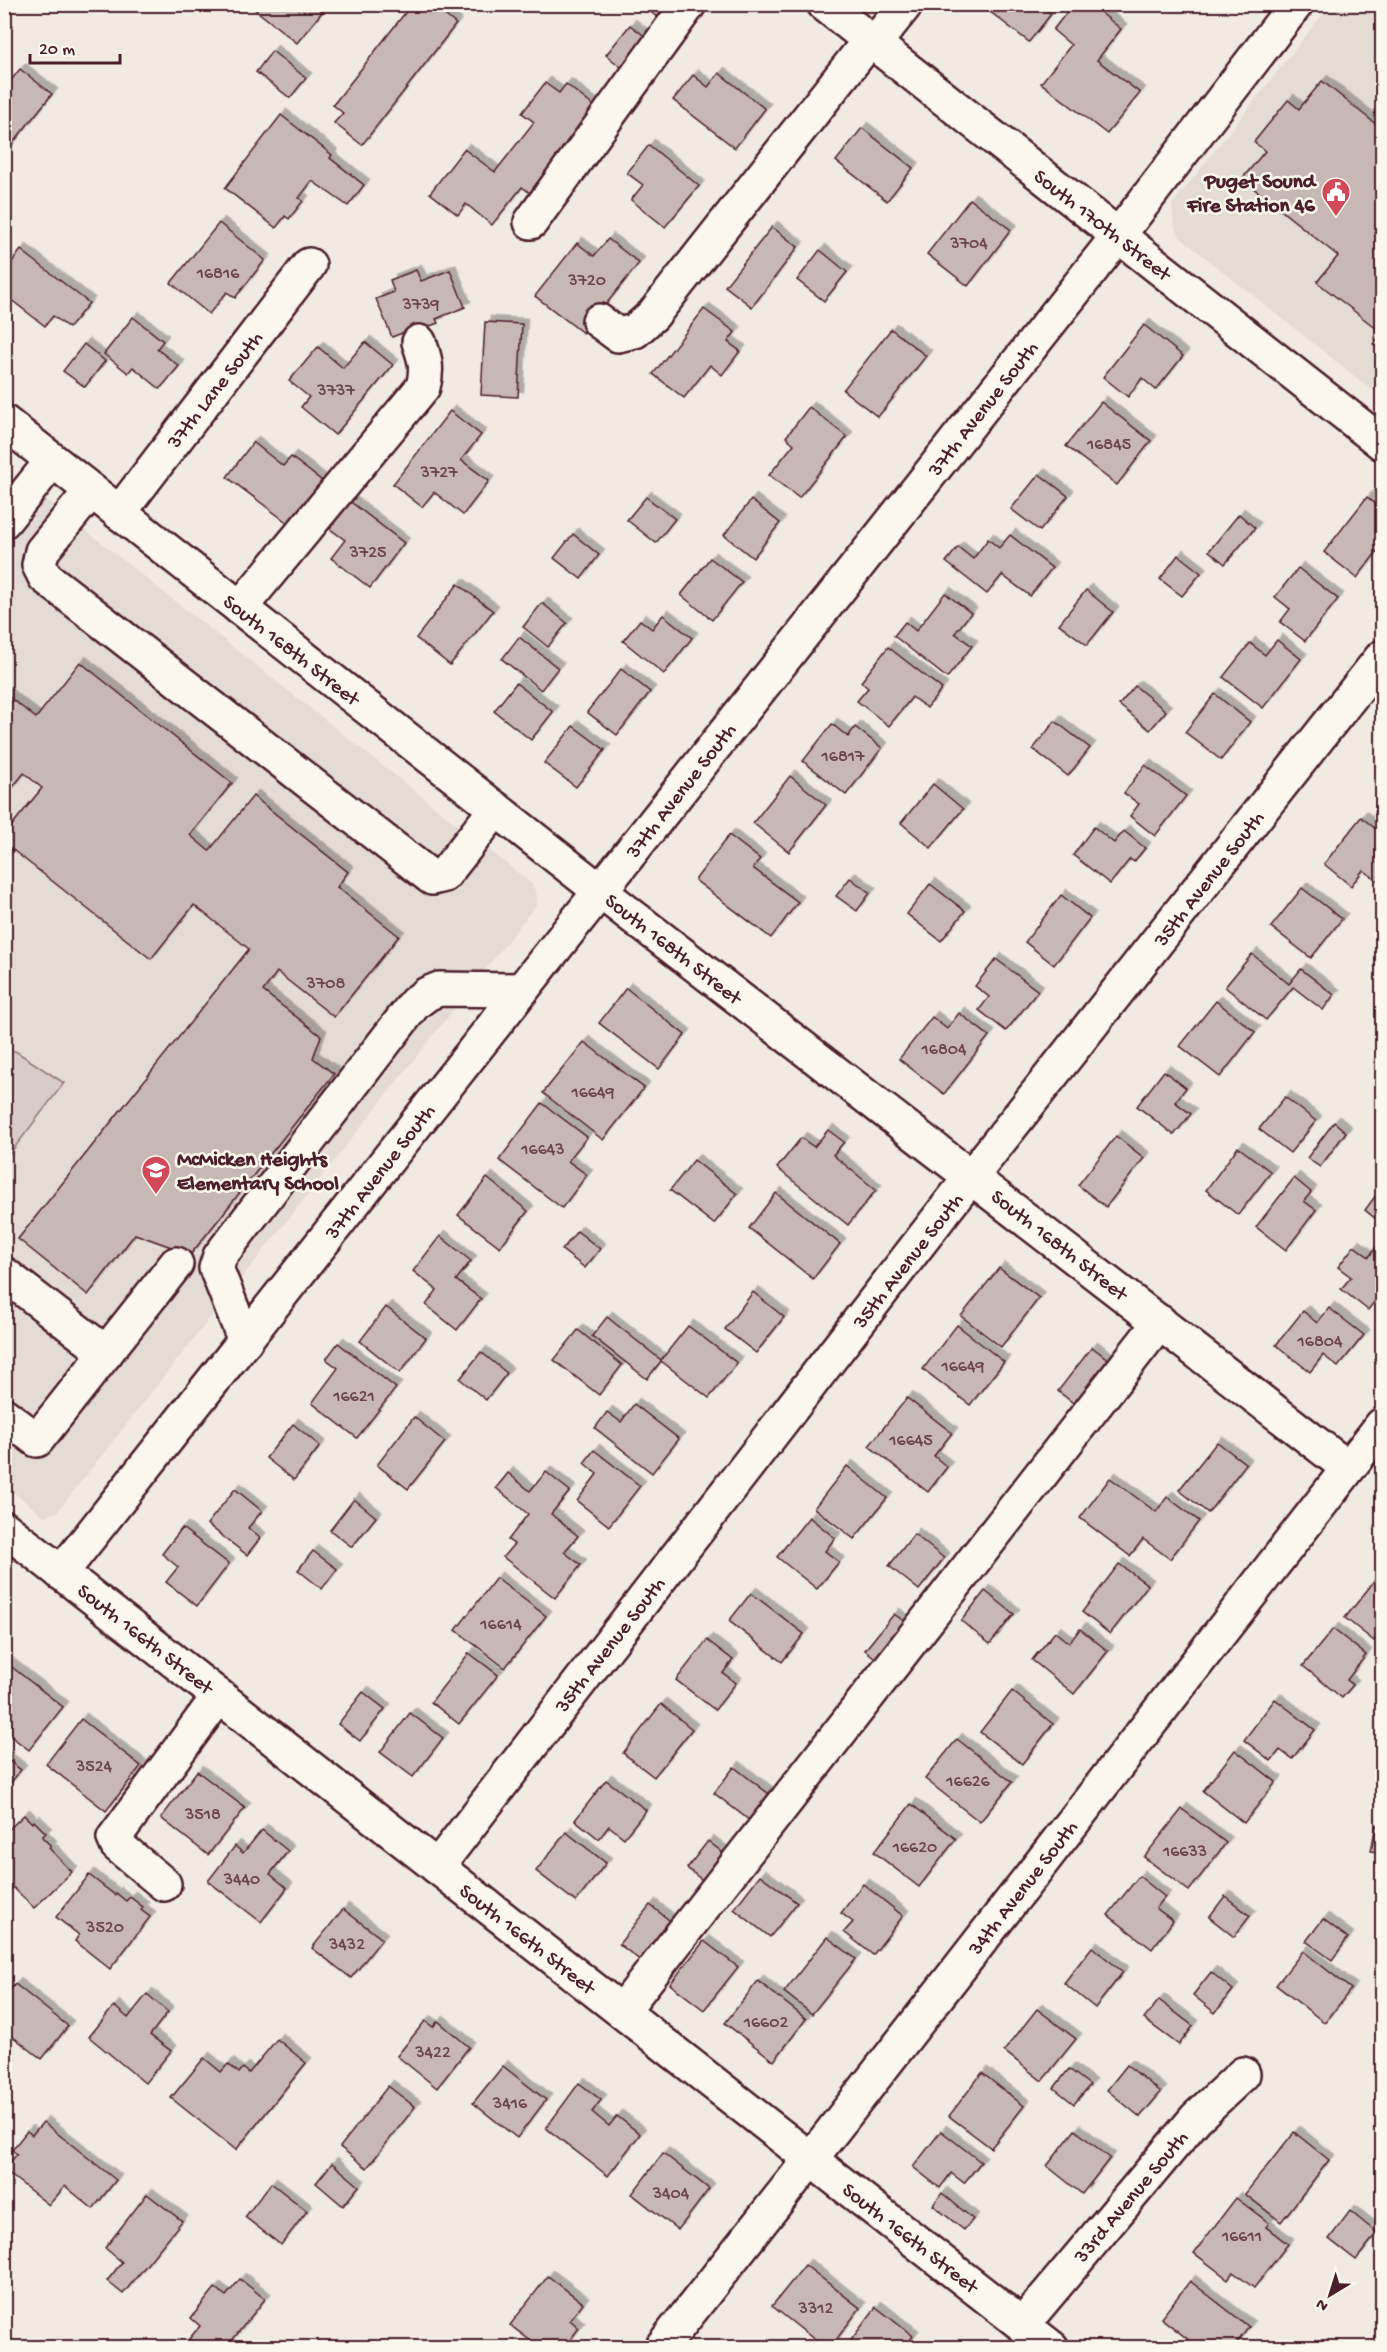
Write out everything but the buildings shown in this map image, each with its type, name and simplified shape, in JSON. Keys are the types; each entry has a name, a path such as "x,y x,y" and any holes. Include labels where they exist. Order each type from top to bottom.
{"street":[{"path":"531,222 689,4"},
{"name":"South 170th Street","path":"824,4 1383,443"},
{"path":"599,321 618,335 635,331 653,315 872,42 906,4"},
{"name":"37th Avenue South","path":"61,1573 1118,236 1296,4"},
{"name":"37th Lane South","path":"119,513 309,265"},
{"path":"240,608 423,387 426,360 418,342"},
{"name":"South 168th Street","path":"4,422 600,891 1348,1468"},
{"path":"4,521 52,460"},
{"path":"91,491 42,550 39,564 45,577 432,878 444,875 495,809"},
{"name":"35th Avenue South","path":"437,1867 972,1176 1383,657"},
{"path":"244,1341 216,1268 220,1256 415,1003 439,989 522,990"},
{"path":"4,1415 37,1440 176,1264"},
{"path":"4,1274 106,1353"},
{"path":"622,2012 1160,1322"},
{"name":"34th Avenue South","path":"661,2348 1383,1425"},
{"name":"South 166th Street","path":"4,1528 1052,2348"},
{"path":"164,1884 117,1845 114,1838 219,1696"},
{"name":"33rd Avenue South","path":"1023,2324 1196,2118 1243,2074"}],"shaded area":[{"path":"1330,5 1382,5 1382,398 1181,238 1175,228 1173,216 1172,205"},
{"name":"McMicken Heights Elementary School","path":"37,492 532,884 537,895 536,905 57,1512 44,1516 4,1485 4,533"},
{"path":"5,1048 17,1052 64,1083 5,1160"}],"place":[{"name":"Puget Sound Fire Station 46","path":"1336,218"},
{"name":"McMicken Heights Elementary School","path":"156,1196"}]}
